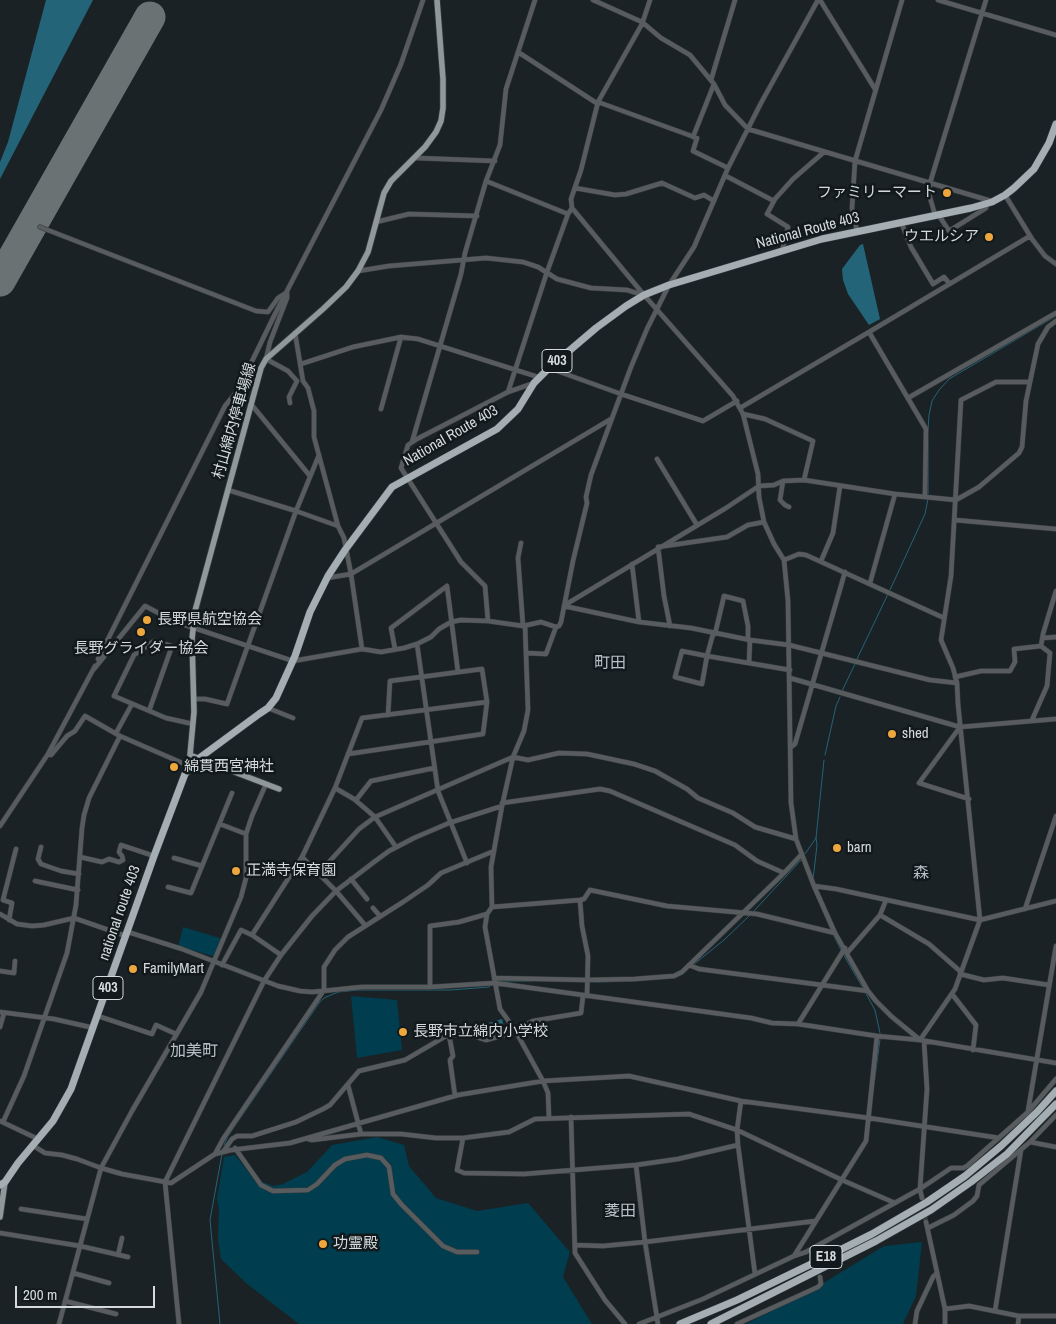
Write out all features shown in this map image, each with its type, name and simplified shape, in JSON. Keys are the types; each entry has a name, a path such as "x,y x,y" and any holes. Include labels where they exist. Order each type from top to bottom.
{"highway":[{"name":"National Route 403","path":"185,774 198,759 268,708 276,698 293,661 310,612 327,578 345,550 392,487 497,428 518,409 536,380 596,328 644,295 669,285 822,239 989,203 1005,195 1034,169 1054,134 1056,124"},
{"name":"national route 403","path":"2,1183 53,1122 71,1090 185,774"},
{"name":"E18","path":"680,1324 775,1282 872,1234 927,1202 965,1176 1013,1135 1056,1091"},
{"name":"E18","path":"711,1324 883,1237 931,1210 1006,1154 1056,1104"}],"main road":[{"name":"村山綿内停車場線","path":"190,755 194,699 192,627 261,368 266,359 295,332 324,309 346,287 358,271 368,252 384,193 392,181 416,158 436,132 441,121 443,108 443,79 437,0"},
{"path":"190,755 279,789"},
{"path":"0,1217 2,1183"}],"street":[{"path":"0,826 48,754 94,669 225,406 238,390 382,110 401,64 423,0"},
{"path":"412,442 486,181 500,145 506,89 535,0"},
{"path":"593,0 642,22 661,38 690,55 712,82 725,105 748,129 930,182 989,203 986,208 949,231 936,214 930,194 930,182 986,0"},
{"path":"650,0 642,22 598,103 571,198 572,208 644,295 705,362 737,401 743,414 759,486 759,497 764,522 784,560 788,601 790,670 791,803 796,839 835,933 868,991 876,1002 891,1016 922,1040"},
{"path":"693,137 712,82 735,0"},
{"path":"526,653 546,654 556,626 561,622 586,503 587,489 597,455 647,329 669,285 694,247 728,168 819,0 875,89"},
{"path":"857,231 852,208 855,161 902,0"},
{"path":"940,0 1056,35"},
{"path":"518,52 598,103 697,138 692,152 728,168"},
{"path":"782,251 788,227 767,214 774,201 792,179 824,152"},
{"path":"416,158 494,161"},
{"path":"726,176 774,201"},
{"path":"486,181 568,214"},
{"path":"575,188 615,195 626,194 662,183 695,198 704,195 714,201"},
{"path":"1005,195 1030,236 1045,256 1056,264"},
{"path":"508,392 547,272 568,214 572,208"},
{"path":"376,222 409,214 477,216"},
{"path":"901,222 911,246 933,284 944,277 949,284"},
{"path":"40,226 256,310 268,312 278,298 287,292"},
{"path":"740,408 1030,236"},
{"path":"358,271 390,266 486,258 523,262 547,272 557,279 591,288 627,290 644,295"},
{"path":"287,292 287,298 270,342 266,359 288,370 297,381 289,396 290,403"},
{"path":"908,398 1056,313"},
{"path":"564,605 759,486 774,485 783,481 804,480 895,494 956,500 979,487 1019,453 1022,447 1026,401 1038,344 1048,327 1056,321"},
{"path":"295,332 303,381 308,388 314,411 314,437 338,526 344,538 362,649"},
{"path":"869,332 926,429 925,496"},
{"path":"381,409 402,337"},
{"path":"301,364 352,347 402,337 418,339 516,370 536,380"},
{"path":"549,368 703,422 737,401"},
{"path":"488,621 485,586 474,573 467,569 401,468 408,445 412,442 508,392 536,380"},
{"path":"922,1198 920,1189 926,1126 927,1089 922,1040 952,994 980,920 957,683 941,640 951,576 962,400 996,382 1030,382"},
{"path":"251,404 310,476"},
{"path":"743,414 765,418 814,441 804,480"},
{"path":"327,578 351,574 611,419"},
{"path":"194,699 205,699 227,704 296,511 319,454"},
{"path":"657,459 697,525"},
{"path":"783,481 780,500 785,506 789,507"},
{"path":"821,561 833,533 840,486"},
{"path":"228,490 338,526"},
{"path":"870,583 895,494"},
{"path":"955,520 1056,530"},
{"path":"658,547 727,537 748,525 764,522"},
{"path":"521,543 518,558 526,653 527,721 513,757 502,804 491,867 492,907 487,914 485,927 500,1009 515,1030 548,1093 549,1118"},
{"path":"658,547 670,626"},
{"path":"784,560 802,554 870,583 944,618"},
{"path":"632,564 639,622"},
{"path":"791,746 795,744 845,572"},
{"path":"395,649 391,628 447,586 458,672"},
{"path":"1041,646 1056,591"},
{"path":"749,663 748,626 743,601 724,596 706,656 702,684 676,676 682,651 706,656 790,670"},
{"path":"564,605 639,622 691,628 714,634 789,645 930,680 957,683"},
{"path":"94,669 145,606 176,622 293,661 362,649 381,652 417,644 452,622 461,620 524,625 541,622 556,626"},
{"path":"1043,638 1056,637"},
{"path":"192,652 154,641 134,655 114,696 166,718 193,724"},
{"path":"417,644 438,791 466,864"},
{"path":"148,711 172,646"},
{"path":"955,676 981,671 1010,671 1014,662 1014,649 1041,646 1050,653 1047,686 1032,720"},
{"path":"348,754 483,734 487,702 482,670 390,682 388,715"},
{"path":"790,678 960,727 1056,718"},
{"path":"252,936 302,857 335,788 362,718 487,702"},
{"path":"38,1139 1,1122 24,1076 72,936 78,890 82,828 89,798 132,704"},
{"path":"268,708 293,718"},
{"path":"48,754 51,755 67,736 75,730 85,716 118,734 187,765"},
{"path":"960,727 919,783 969,798"},
{"path":"319,873 359,828 376,817 513,757 528,760 559,752 571,752 634,764 655,771 688,789 698,798 734,813 755,827 796,839"},
{"path":"185,774 190,755"},
{"path":"356,800 371,781 434,768"},
{"path":"218,964 246,878 246,834 266,784"},
{"path":"335,788 356,800 376,817 396,847"},
{"path":"179,1324 165,1182 264,981 298,932 336,891 350,879 396,847 449,823 502,804 600,790 610,791 735,845 757,861 784,873"},
{"path":"168,887 191,893 232,793"},
{"path":"1025,909 1056,816"},
{"path":"220,824 246,834"},
{"path":"80,858 102,862 109,859 119,862 123,860 119,852 121,845 154,856"},
{"path":"41,847 38,859 41,864 61,871 79,874"},
{"path":"9,920 12,903 3,900 16,849"},
{"path":"215,1154 223,1139 324,990 324,967 328,959 348,936 428,885 441,873 494,851"},
{"path":"0,914 17,924 32,926 44,926 74,918 182,949 278,986 300,991 362,987 430,987 494,980 635,979 674,976 682,972 802,854"},
{"path":"302,857 336,891 365,925"},
{"path":"174,858 202,866"},
{"path":"350,879 367,899"},
{"path":"35,881 78,890"},
{"path":"814,886 980,920 1056,901"},
{"path":"492,907 584,900 590,890 667,906 743,912 835,933"},
{"path":"223,1152 232,1139 237,1136 252,1136 296,1122 330,1105 359,1071 405,1060 449,1035 466,1034 486,1040 508,1034 533,1021 581,1013 587,980 588,956 582,926 580,900"},
{"path":"798,1024 821,985 846,951 880,915 886,900"},
{"path":"373,908 380,916"},
{"path":"430,987 430,926 460,922 487,914"},
{"path":"880,915 929,944 961,973 984,980 1003,978 1049,985"},
{"path":"59,1324 101,1168 201,992 241,930 281,955"},
{"path":"1028,1112 1056,946"},
{"path":"0,971 14,973 15,961"},
{"path":"689,965 698,969 868,991"},
{"path":"494,980 585,996 751,1018 772,1023 798,1024 877,1036 922,1040 973,1050 1056,1062"},
{"path":"952,994 976,1025 973,1050"},
{"path":"0,1026 2,1013 45,1018 94,1028"},
{"path":"98,1016 152,1034 156,1025 176,1034"},
{"path":"449,1035 453,1056 450,1060 455,1096"},
{"path":"794,1256 866,1141 877,1036"},
{"path":"32,1145 45,1153 77,1159 101,1168 171,1182 215,1154 235,1148 290,1143 455,1096 543,1082 629,1076 741,1101 926,1126 999,1138"},
{"path":"639,1324 703,1299 794,1256 811,1252 920,1189 951,1168 967,1166 1028,1112 1056,1079"},
{"path":"348,1085 361,1134"},
{"path":"741,1101 737,1130 738,1145 755,1274"},
{"path":"307,1138 312,1140 361,1134 401,1134 436,1138 463,1138 509,1132 534,1119 690,1114 737,1130 895,1203"},
{"path":"945,1324 944,1309 927,1225 954,1215 973,1201 977,1196 979,1185 1030,1142 1056,1115"},
{"path":"571,1117 574,1253 605,1300 625,1324"},
{"path":"463,1138 457,1170 459,1172 524,1174 636,1165 678,1159 738,1145"},
{"path":"1030,1142 1056,1147"},
{"path":"235,1148 261,1185 273,1191 308,1190 317,1184 335,1165 345,1159 366,1155 381,1158 389,1167 394,1194 400,1204 443,1246 457,1252 477,1252"},
{"path":"995,1311 1021,1150"},
{"path":"636,1165 645,1242 658,1324"},
{"path":"21,1209 87,1219"},
{"path":"575,1245 603,1246 645,1242 815,1221"},
{"path":"0,1232 80,1246 128,1257"},
{"path":"118,1255 122,1238"},
{"path":"916,1324 917,1311 933,1277 937,1273"},
{"path":"73,1274 109,1283"},
{"path":"736,1324 818,1287 821,1284 820,1277"},
{"path":"65,1301 116,1314"},
{"path":"944,1309 969,1306 1019,1316 1056,1316"},
{"path":"1018,1324 1019,1316"}],"shaded area":[{"path":"46,0 93,0 0,179 0,162 8,142"},
{"path":"863,244 880,319 869,325 848,294 843,280 842,269 860,245"},
{"path":"183,927 223,939 216,957 178,946"},
{"path":"351,996 397,1000 402,1050 357,1058"},
{"path":"502,1019 505,1030 488,1035 485,1024"},
{"path":"377,1137 404,1145 409,1166 436,1198 477,1211 528,1203 570,1252 563,1277 592,1324 299,1324 247,1284 221,1259 218,1240 219,1209 217,1199 224,1157 235,1155 253,1178 273,1186 283,1184 307,1172 332,1145"},
{"path":"922,1242 916,1296 903,1324 746,1324 812,1290 884,1246"}],"waterway":[{"path":"928,430 932,401 949,379 1056,316"},
{"path":"928,439 928,494"},
{"path":"890,590 925,514 928,499"},
{"path":"857,659 888,594"},
{"path":"842,691 855,664"},
{"path":"825,755 836,706 840,697"},
{"path":"805,854 816,838 824,760"},
{"path":"813,880 816,838"},
{"path":"753,912 801,860"},
{"path":"811,884 831,930"},
{"path":"693,965 724,940 750,915"},
{"path":"834,936 841,950"},
{"path":"843,954 863,988"},
{"path":"675,977 683,974"},
{"path":"498,981 531,981"},
{"path":"595,982 634,981"},
{"path":"224,1145 228,1136 324,998 338,992 359,990 451,990 489,987 492,984"},
{"path":"865,992 875,1010 880,1033"},
{"path":"874,1085 880,1039"},
{"path":"220,1324 210,1220 222,1154"}],"runway":[{"path":"0,281 150,17"}],"tunnel":[{"path":"923,1204 926,1222"},
{"path":"811,1255 818,1272"}],"place":[{"name":"ファミリーマート","path":"947,193"},
{"name":"ウエルシア","path":"989,237"},
{"name":"長野県航空協会","path":"147,620"},
{"name":"長野グライダー協会","path":"141,632"},
{"name":"shed","path":"892,734"},
{"name":"綿貫西宮神社","path":"174,767"},
{"name":"barn","path":"837,848"},
{"name":"正満寺保育園","path":"236,871"},
{"name":"FamilyMart","path":"133,969"},
{"name":"長野市立綿内小学校","path":"403,1032"},
{"name":"功霊殿","path":"323,1244"}],"district":[{"name":"町田","path":"610,664"},
{"name":"森","path":"921,874"},
{"name":"加美町","path":"194,1052"},
{"name":"菱田","path":"620,1212"}]}
